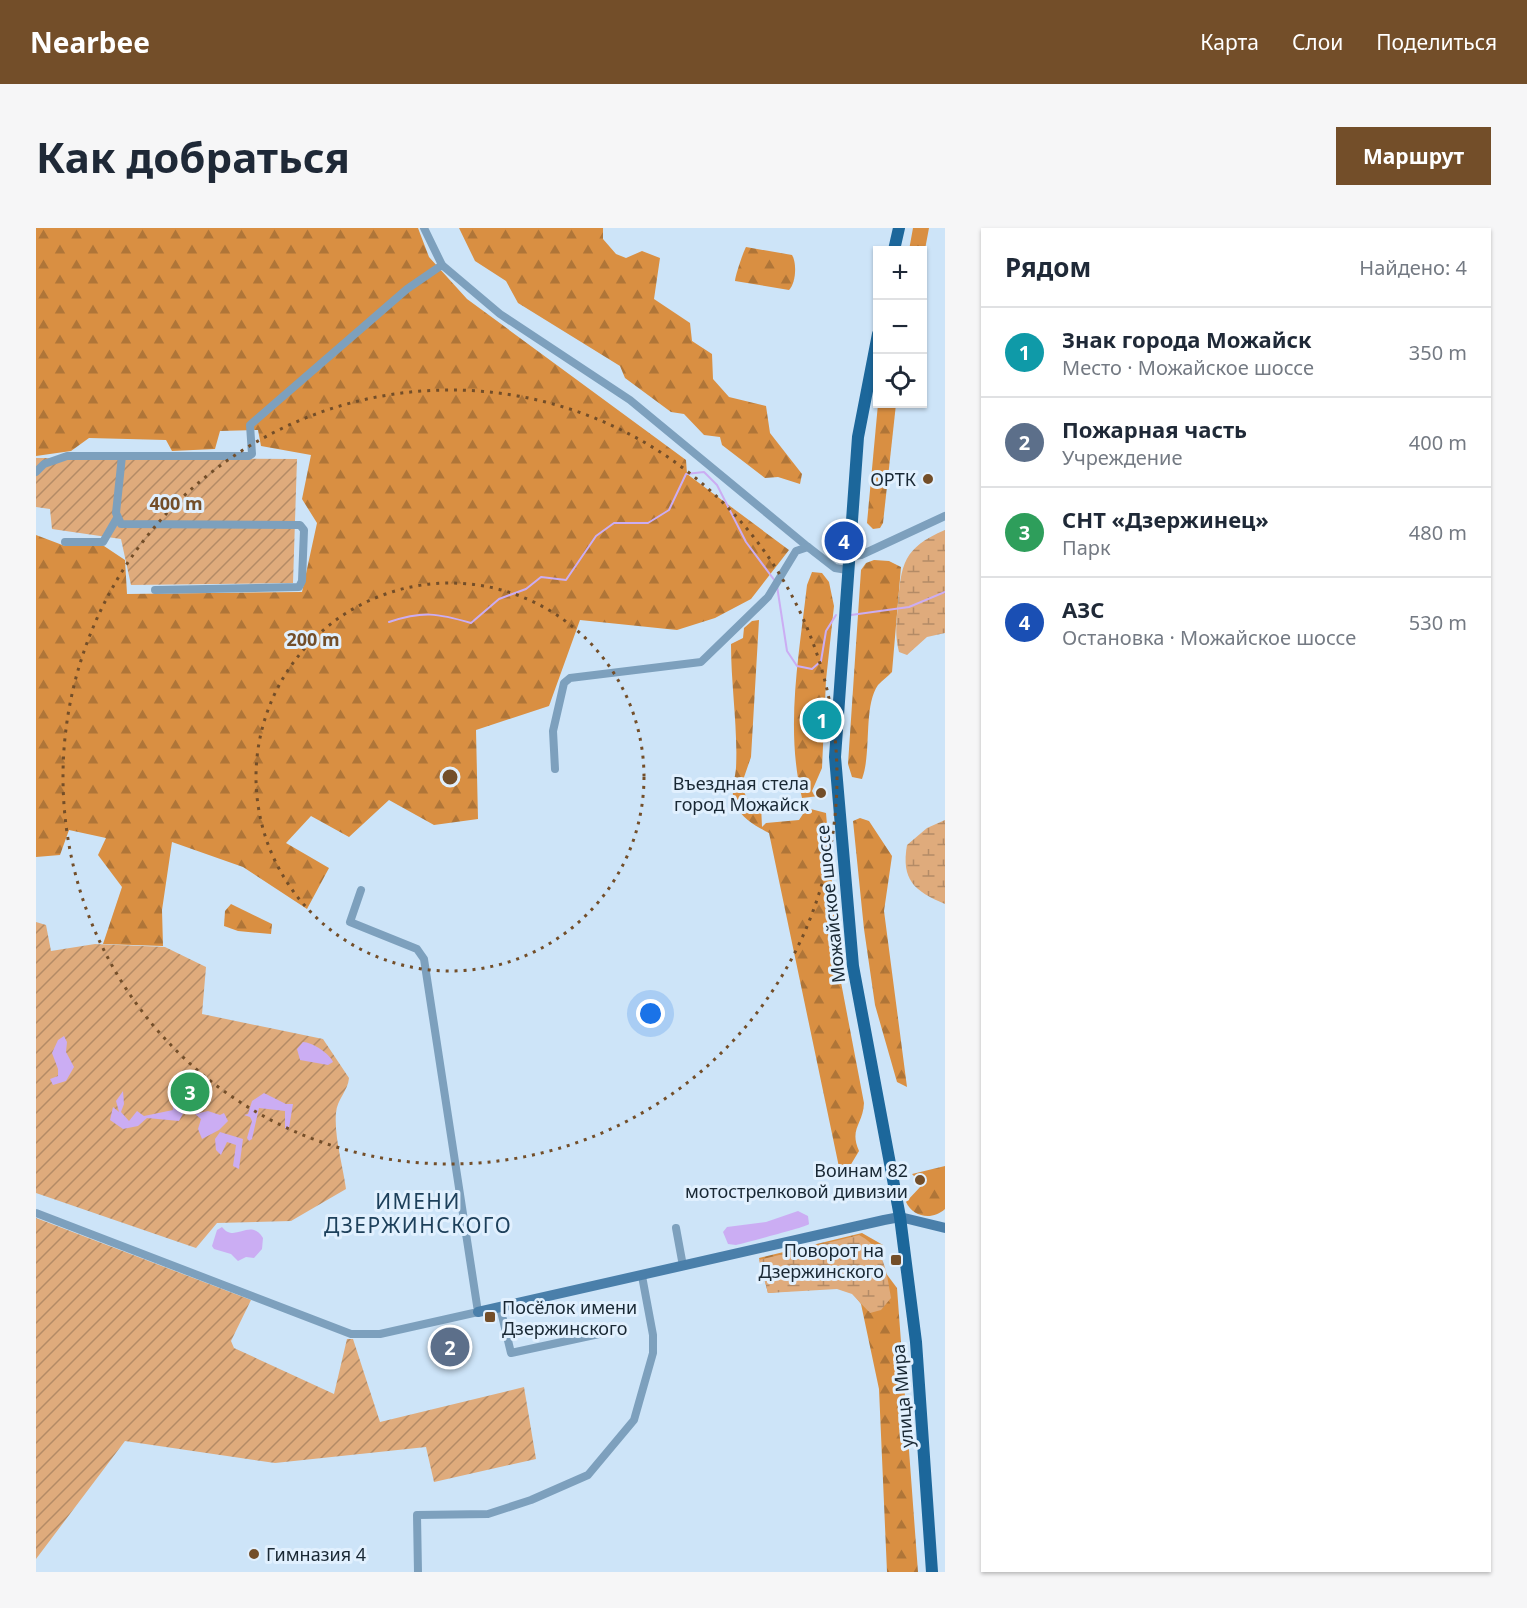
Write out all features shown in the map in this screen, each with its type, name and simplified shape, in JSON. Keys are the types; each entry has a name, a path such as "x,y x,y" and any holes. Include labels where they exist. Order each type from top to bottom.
{"main road":[{"path":"895,246 899,228"},
{"name":"Можайское шоссе","path":"874,354 858,437 835,740 843,863 856,988 900,1218"},
{"name":"улица Мира","path":"900,1218 921,1396 932,1572"}],"street":[{"path":"424,228 442,265 500,314 630,400 808,547 835,568 848,570"},
{"path":"36,472 44,464 62,457 249,456 252,453 250,425 407,289 442,265"},
{"path":"65,542 103,542 117,518 122,456"},
{"path":"849,557 861,555 945,516"},
{"path":"117,518 121,524 125,525 300,525 303,528 302,581 299,587 155,590"},
{"path":"555,769 554,731 564,683 570,678 701,662 768,597 796,551 808,547"},
{"path":"361,890 350,922 417,949 424,958 478,1312"},
{"path":"36,1213 351,1334 380,1334 900,1218 945,1228"},
{"path":"676,1228 683,1266"},
{"path":"418,1572 417,1515 488,1514 531,1500 588,1475 634,1420 653,1353 653,1335 642,1276"},
{"path":"500,1307 511,1353 598,1334"}],"green space":[{"path":"36,228 418,228 429,257 467,299 686,460 687,474 789,550 751,599 715,618 677,630 580,620 549,706 476,730 478,819 434,825 389,800 349,837 311,816 286,843 329,868 307,909 243,867 172,842 162,910 163,946 103,944 122,887 98,855 106,838 69,830 60,855 36,857 36,535 65,546 104,546 125,560 127,594 302,592 317,523 302,499 311,455 261,446 258,430 220,431 215,449 172,451 166,440 89,438 71,451 36,456"},
{"path":"459,228 603,228 603,239 616,254 626,258 642,251 660,258 654,299 690,323 692,341 712,354 713,379 729,397 766,406 770,433 802,474 800,484 778,477 765,478 722,445 720,437 704,435 684,414 671,412 625,378 620,366 518,303 506,281 475,261"},
{"path":"913,228 929,228 926,246 910,246"},
{"path":"746,247 792,255 795,273 789,290 735,281"},
{"path":"878,408 896,408 883,523 880,528 873,529 867,523"},
{"path":"36,458 297,459 293,583 131,585 121,539 52,529 50,509 36,507"},
{"path":"945,530 945,633 927,637 907,655 899,652 896,635 903,568 912,551"},
{"path":"874,560 889,561 901,567 892,672 878,685 873,694 867,756 862,779 852,777 848,764 861,570 866,563"},
{"path":"812,572 822,573 829,582 834,606 826,680 822,768 812,791 814,795 819,796 802,798 794,745 795,692 807,585"},
{"path":"759,620 751,757 741,786 749,802 761,805 762,827 766,823 799,820 807,808 826,813 840,977 864,1103 855,1137 859,1151 847,1171 839,1167 769,833 745,818 734,800 736,753 731,644 743,638 744,628 752,621"},
{"path":"860,818 869,821 892,856 884,911 907,1087 897,1082 875,1005 864,929 853,821"},
{"path":"945,820 945,904 925,894 912,883 908,876 906,857 907,845 927,828"},
{"path":"231,904 272,924 271,934 238,931 224,926 225,911"},
{"path":"36,922 46,925 51,951 95,944 165,947 206,967 202,1014 323,1039 349,1078 337,1108 336,1122 337,1142 346,1189 291,1221 217,1223 196,1248 36,1193"},
{"path":"945,1166 945,1209 929,1216 913,1211 906,1202 922,1185 924,1175 915,1177 912,1174"},
{"path":"36,1218 251,1300 231,1341 234,1348 334,1394 347,1339 353,1339 380,1422 524,1387 536,1459 434,1482 426,1447 275,1463 125,1441 36,1559"},
{"path":"862,1233 883,1245 879,1264 897,1288 918,1572 887,1572 879,1389 861,1304 847,1286 768,1293 759,1258"},
{"path":"859,1235 874,1247 886,1269 891,1298 881,1310 870,1313 852,1294 837,1289 768,1293 759,1260"}],"shaded area":[{"path":"64,1036 67,1042 66,1052 74,1067 66,1081 53,1085 50,1079 58,1076 58,1069 52,1053 58,1040"},
{"path":"303,1042 320,1049 333,1062 328,1065 300,1060 297,1049"},
{"path":"123,1091 124,1104 121,1112 129,1121 137,1111 144,1116 173,1110 172,1099 177,1098 179,1091 186,1092 190,1101 179,1121 147,1118 138,1126 123,1129 110,1120 113,1107 119,1112 116,1101"},
{"path":"264,1093 286,1104 293,1104 289,1128 287,1130 285,1128 285,1111 259,1108 252,1139 249,1141 247,1138 252,1121 250,1117 244,1115 248,1114 252,1101"},
{"path":"208,1111 220,1115 224,1113 228,1121 219,1130 202,1139 198,1129 201,1119 195,1114"},
{"path":"220,1132 243,1139 239,1169 233,1166 236,1145 227,1142 221,1155 216,1150 215,1139"},
{"path":"798,1211 808,1216 809,1224 736,1245 728,1244 723,1232 727,1227 766,1222"},
{"path":"222,1227 232,1233 248,1230 258,1232 263,1238 262,1249 254,1258 246,1257 238,1261 231,1254 214,1249 212,1246 217,1230"}],"waterway":[{"path":"389,622 411,616 430,615 471,623 499,599 526,589 541,577 566,580 596,536 614,523 648,523 669,510 686,474 704,472 717,485 746,542 775,581"},
{"path":"777,586 787,651 797,666 812,669 821,661 826,631 836,615"},
{"path":"851,615 909,607 945,592"}],"place":[{"name":"ОРТК","path":"928,479"},
{"name":"АЗС","path":"844,541"},
{"name":"Знак города Можайск","path":"822,720"},
{"name":"Въездная стела город Можайск","path":"821,793"},
{"name":"СНТ «Дзержинец»","path":"190,1092"},
{"name":"Воинам 82 мотострелковой дивизии","path":"920,1180"},
{"name":"Поворот на Дзержинского","path":"896,1260"},
{"name":"Посёлок имени Дзержинского","path":"490,1317"},
{"name":"Пожарная часть","path":"450,1347"},
{"name":"Гимназия 4","path":"254,1554"}],"district":[{"name":"ИМЕНИ ДЗЕРЖИНСКОГО","path":"418,1213"}]}
